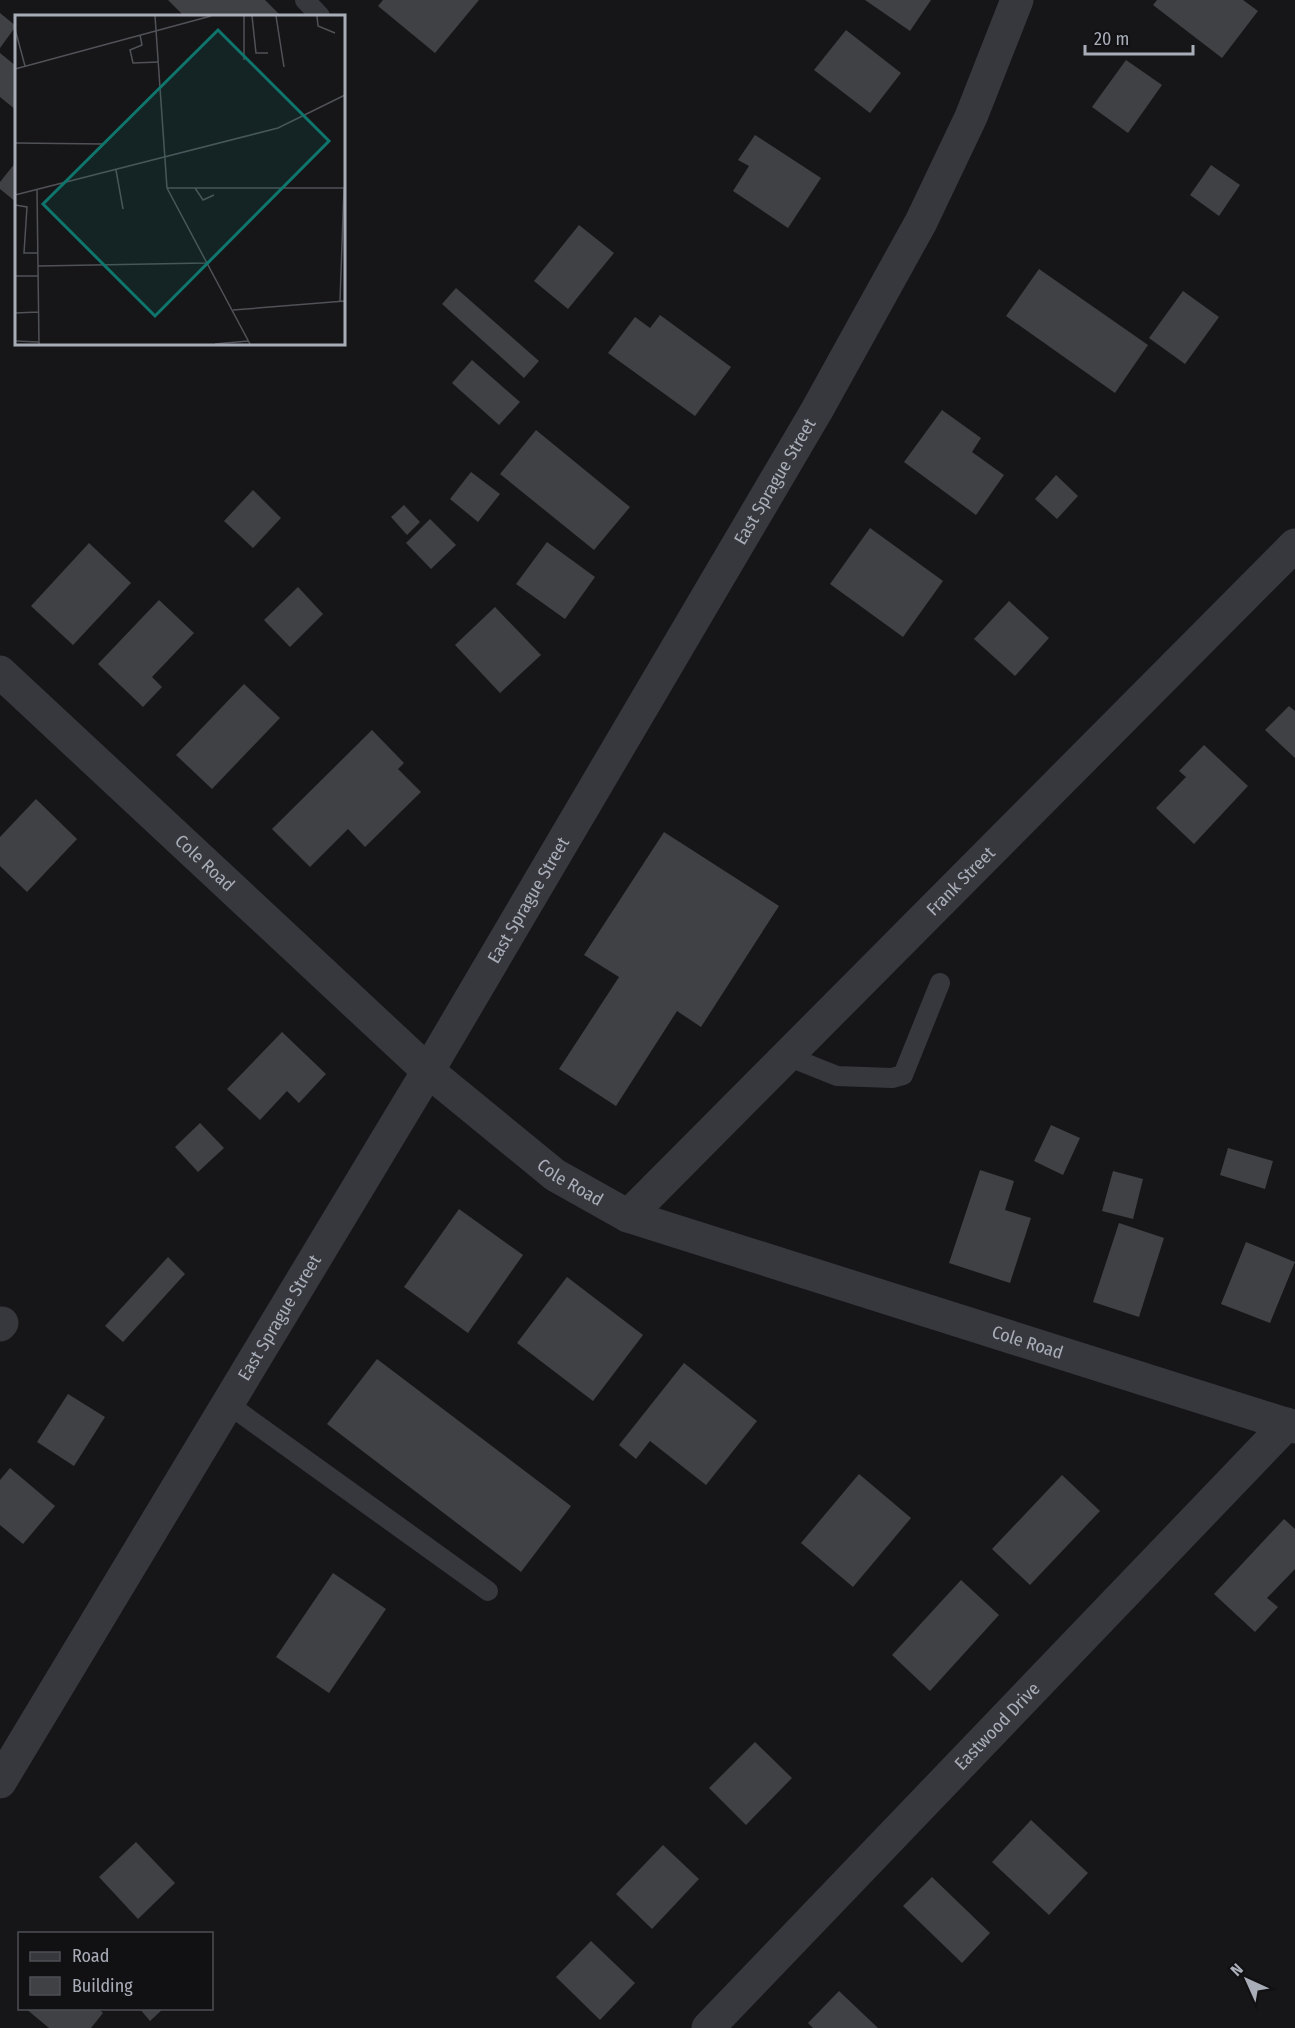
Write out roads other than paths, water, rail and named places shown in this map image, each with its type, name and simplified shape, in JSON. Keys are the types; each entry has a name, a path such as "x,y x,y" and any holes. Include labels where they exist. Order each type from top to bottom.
{"street":[{"name":"East Sprague Street","path":"0,1782 428,1071 817,410 921,222 971,117 1017,0"},
{"name":"Frank Street","path":"628,1216 1295,545"},
{"name":"Cole Road","path":"0,672 428,1071 555,1175 628,1216 1291,1426"},
{"name":"Eastwood Drive","path":"708,2028 1291,1426"}],"lane":[{"path":"305,0 319,15"},
{"path":"788,1056 837,1076 892,1078 903,1075 940,983"},
{"path":"228,1404 488,1591"}]}
